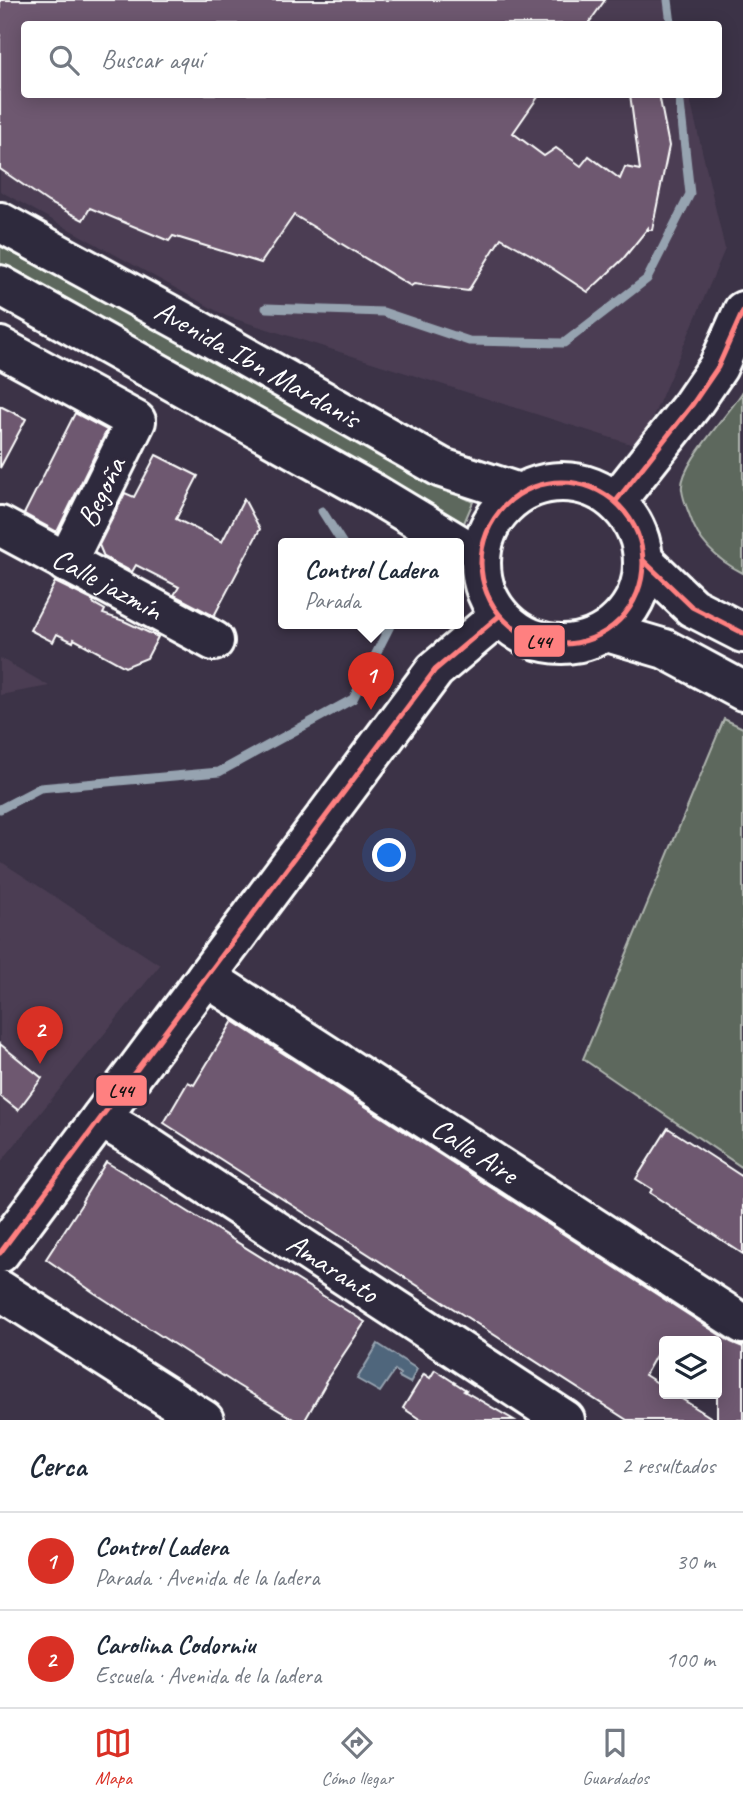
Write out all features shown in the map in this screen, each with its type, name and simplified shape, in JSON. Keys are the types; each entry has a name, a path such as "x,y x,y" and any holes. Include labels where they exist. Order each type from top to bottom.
{"street":[{"name":"Avenida Ibn Mardanis","path":"0,222 442,468 519,493"},
{"name":"Avenida Ibn Mardanis","path":"0,285 449,538"},
{"path":"616,501 692,405 718,367 743,311"},
{"name":"Begoña","path":"0,347 136,421 66,563"},
{"path":"569,481 594,488 616,501 631,519 640,539 644,561 640,588 628,613 607,632 586,641 562,645 539,641 517,631 499,616 466,548 486,532 499,509 519,493 543,483 569,481"},
{"name":"Calle jazmín","path":"0,526 214,641"},
{"path":"644,561 692,607 743,633"},
{"path":"0,1253 435,670 499,616"},
{"path":"607,632 665,649 743,691"},
{"name":"Calle Aire","path":"206,977 743,1324"},
{"name":"Amaranto","path":"101,1118 565,1420"},
{"path":"0,1290 204,1420"}],"shaded area":[{"path":"0,0 667,0 672,21 21,21 21,98 690,98 725,249 640,447 226,316 0,191"},
{"path":"0,658 49,686 0,695"},
{"path":"0,861 160,965 0,1163"}],"green space":[{"path":"0,246 125,312 304,413 473,502 464,523 0,266"},
{"path":"743,391 743,573 718,557 698,534 682,490 688,467 696,454"},
{"path":"724,719 743,728 743,1168 583,1059"}],"water":[{"path":"378,1344 417,1369 410,1383 399,1377 400,1374 395,1370 380,1392 357,1379"}],"building":[{"path":"0,0 605,0 590,21 21,21 21,98 537,98 513,133 544,156 556,148 581,166 589,156 620,179 625,167 640,170 631,98 660,98 669,146 652,230 648,228 623,259 588,292 501,238 468,291 414,284 411,286 294,215 261,263 173,236 169,241 90,208 83,220 48,202 0,169"},
{"path":"0,406 26,419 0,468"},
{"path":"75,413 107,430 57,532 24,514"},
{"path":"156,455 198,476 176,519 222,542 244,499 260,529 214,616 174,595 179,587 136,565 132,572 104,557 99,545 125,493 134,497"},
{"path":"55,582 94,601 93,603 105,610 103,614 158,637 147,658 125,667 74,639 73,642 57,634 53,642 30,630"},
{"path":"233,1021 722,1336 659,1336 659,1350 645,1375 659,1384 659,1399 682,1399 715,1420 627,1420 164,1123 188,1082 194,1085"},
{"path":"0,1044 42,1078 18,1110 0,1096"},
{"path":"668,1128 743,1177 743,1254 650,1193 652,1189 636,1179"},
{"path":"106,1162 365,1322 325,1382 305,1420 295,1420 237,1385 46,1259"},
{"path":"722,1336 743,1347 743,1420 717,1420 717,1399 722,1399"},
{"path":"435,1370 466,1390 464,1391 514,1420 421,1420 403,1408 424,1374 430,1378"}],"waterway":[{"path":"668,0 671,21"},
{"path":"266,308 383,312 469,341 564,343 647,279 690,194 679,98"},
{"path":"322,511 339,538"},
{"path":"0,809 40,788 219,772 353,699 388,629"}],"transit line":[{"name":"L44","path":"616,501 692,405 718,367 743,311"},
{"name":"L44","path":"562,482 593,488 620,505 637,532 643,563 637,594 620,621 593,638 562,644 531,638 504,621 487,594 481,563 487,532 504,505 531,488 562,482"},
{"name":"L44","path":"644,561 692,607 743,633"},
{"name":"L44","path":"0,1253 435,670 499,616"}],"place":[{"name":"Control Ladera","path":"371,710"},
{"name":"Carolina Codorniu","path":"40,1064"}]}
